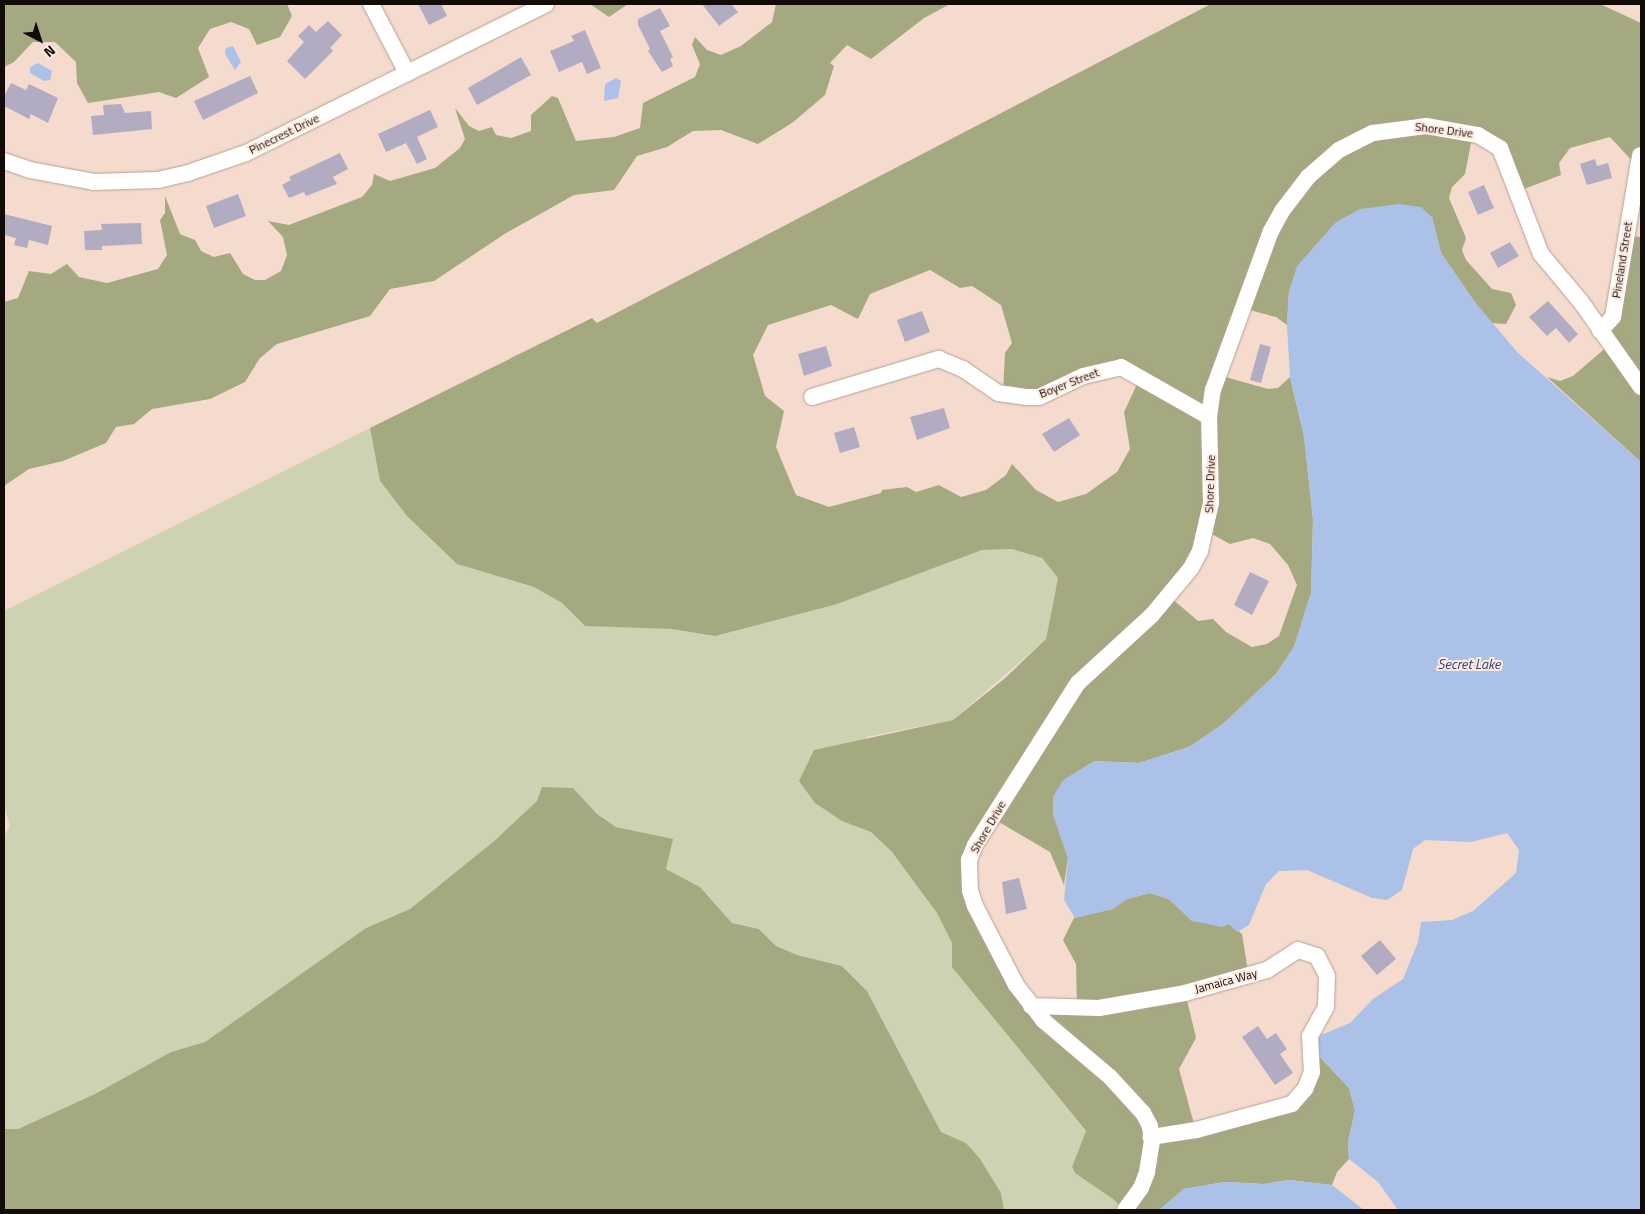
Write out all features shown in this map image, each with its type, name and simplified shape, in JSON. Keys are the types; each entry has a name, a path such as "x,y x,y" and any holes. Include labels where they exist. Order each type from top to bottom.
{"street":[{"path":"371,4 406,73"},
{"name":"Pinecrest Drive","path":"4,161 38,172 94,182 150,181 188,174 246,152 546,4"},
{"name":"Shore Drive","path":"1125,1210 1147,1172 1151,1137 1150,1126 1133,1101 1031,1006 1006,969 975,906 970,891 969,860 975,845 1078,682 1152,615 1191,568 1200,551 1211,503 1209,417 1213,390 1271,231 1282,211 1308,177 1339,150 1373,133 1417,126 1443,128 1478,135 1500,148 1542,254 1581,302 1641,387"},
{"name":"Pineland Street","path":"1600,331 1613,316 1640,154"},
{"name":"Boyer Street","path":"812,397 939,359 963,369 998,394 1026,397 1039,396 1083,376 1121,367 1209,417"},
{"name":"Jamaica Way","path":"1031,1006 1099,1008 1185,993 1267,970 1298,950 1317,956 1327,976 1326,1007 1310,1036 1312,1072 1305,1089 1292,1104 1196,1130 1151,1137"}],"green space":[{"path":"4,4 287,4 292,16 280,37 257,45 249,29 231,22 210,29 198,48 209,77 176,98 159,92 88,103 77,83 76,62 55,42 33,42 14,62 4,67"},
{"path":"590,4 628,4 609,17"},
{"path":"776,4 950,4 924,18 871,59 847,45 830,63 834,66 825,95 792,123 758,144 721,130 693,131 667,147 637,156 614,190 574,195 506,233 434,281 390,289 370,316 277,344 260,358 245,382 210,399 152,409 134,424 116,427 106,443 63,461 29,469 4,486 4,302 18,298 29,271 51,274 67,264 79,277 107,283 158,269 167,255 160,220 165,213 165,196 180,234 195,240 201,251 214,257 230,253 243,274 255,280 265,280 281,271 287,255 283,237 268,221 289,225 362,197 372,185 374,174 390,181 435,168 460,148 465,139 455,108 469,126 479,131 492,127 496,135 511,138 531,131 531,115 552,96 558,98 576,141 614,137 640,128 643,103 695,77 700,64 692,45 695,37 707,50 721,55 741,46 772,22"},
{"path":"1211,4 1600,4 1641,23 1641,162 1637,166 1610,137 1570,148 1559,163 1561,175 1519,191 1503,153 1472,138 1465,174 1452,187 1449,198 1466,238 1462,250 1466,260 1492,289 1511,293 1516,305 1506,324 1491,323 1474,301 1441,253 1432,217 1289,291 1287,325 1276,317 1246,309 1222,376 1268,389 1278,388 1290,377 1304,436 1313,520 1311,593 1294,647 1276,674 1223,724 1189,747 1139,763 1094,761 1053,814 1068,858 1064,885 1050,852 994,819 970,876 1026,999 1077,1005 1076,964 1063,940 1074,918 1112,909 1127,899 1150,893 1169,899 1192,921 1229,924 1242,934 1248,971 1186,996 1196,1038 1179,1069 1194,1124 1283,1109 1320,1057 1349,1088 1355,1111 1348,1142 1349,1159 1337,1172 1332,1185 1289,1180 1264,1184 1224,1182 1184,1189 1159,1210 1124,1210 1113,1199 1075,1173 1072,1167 1086,1131 952,967 952,943 937,913 892,852 871,832 842,821 815,803 799,781 814,750 953,720 1004,679 1046,639 1058,578 1042,558 1012,549 982,550 837,604 715,636 671,629 585,626 562,603 534,587 457,564 407,516 380,481 370,428 592,318 597,323","holes":["930,270 960,288 972,286 1001,305 1012,343 1005,353 1003,393 1041,397 1127,369 1140,378 1124,412 1130,449 1117,472 1086,494 1058,502 1036,490 1012,464 1006,475 986,490 961,497 939,485 916,492 907,487 882,490 881,493 829,507 796,495 776,447 784,411 765,396 753,355 768,325 831,305 858,319 870,294","1208,532 1230,544 1253,538 1270,544 1288,565 1297,585 1279,636 1267,644 1252,647 1226,632 1213,619 1198,621 1170,597"]},
{"path":"1629,236 1641,237 1641,462 1547,377 1560,381 1573,376 1609,345 1601,331"},
{"path":"370,428 380,481 407,516 457,564 534,587 562,603 585,626 671,629 715,636 982,550 1012,549 1042,558 1058,578 1046,639 953,720 866,737 842,821 871,832 892,852 937,913 952,943 953,967 1086,1132 1072,1167 1075,1173 1113,1199 1124,1210 1004,1210 1001,1193 966,1143 941,1132 867,991 842,966 797,955 776,946 759,929 732,923 700,887 666,869 672,839 616,827 597,814 573,788 537,801 493,842 410,909 366,928 205,1042 171,1052 95,1094 18,1129 4,1129 4,837 10,825 4,807 4,611"},
{"path":"542,787 573,788 597,814 616,827 673,839 666,869 700,887 732,923 759,929 776,946 797,955 842,966 867,991 941,1132 966,1143 980,1159 1001,1193 1004,1210 4,1210 4,1129 18,1129 95,1094 171,1052 205,1042 366,928 410,909 493,842 537,801"}],"water":[{"path":"233,46 241,62 235,70 225,54 226,48"},
{"path":"38,63 52,71 50,80 44,81 30,73 30,67"},
{"path":"616,78 621,81 618,98 604,101 605,84"},
{"name":"Secret Lake","path":"1400,204 1421,207 1432,217 1441,253 1474,301 1518,353 1641,462 1641,1210 1398,1210 1378,1182 1349,1159 1348,1142 1355,1111 1349,1088 1320,1057 1316,1045 1321,1035 1350,1023 1373,999 1403,979 1418,942 1421,922 1452,920 1473,911 1516,873 1519,850 1507,833 1471,842 1425,840 1413,849 1402,890 1387,900 1372,898 1307,870 1279,871 1266,884 1249,925 1237,932 1229,924 1222,927 1192,921 1169,899 1150,893 1127,899 1113,909 1075,918 1064,900 1068,858 1053,814 1053,797 1063,780 1094,761 1139,763 1189,747 1223,724 1276,674 1294,647 1311,593 1313,520 1304,436 1290,377 1287,325 1289,291 1297,266 1336,222 1360,209"},
{"path":"1289,1180 1332,1185 1364,1210 1159,1210 1184,1189 1224,1182 1264,1184"}],"building":[{"path":"418,4 441,4 447,16 429,25"},
{"path":"702,4 731,4 738,12 719,26"},
{"path":"660,8 670,26 660,31 673,57 670,59 673,66 662,72 648,51 650,49 638,25 638,19"},
{"path":"328,21 342,35 330,48 333,51 305,79 287,61 304,42 298,36 309,25 316,32"},
{"path":"585,30 601,68 587,74 582,62 559,72 550,51 574,41 571,36"},
{"path":"521,57 531,75 477,105 468,88"},
{"path":"250,76 258,93 203,120 194,101"},
{"path":"11,83 26,90 29,84 58,98 48,123 31,114 29,119 4,106 4,96"},
{"path":"121,104 125,113 151,111 152,129 93,135 91,116 104,115 103,105"},
{"path":"430,110 438,127 417,137 427,159 417,164 406,143 386,152 378,134"},
{"path":"340,153 348,169 333,177 337,184 306,196 304,192 289,198 282,185 291,180 289,177"},
{"path":"1595,159 1597,166 1608,163 1612,178 1587,185 1580,164"},
{"path":"1484,185 1494,208 1478,215 1468,192"},
{"path":"238,194 246,216 214,228 206,206"},
{"path":"4,214 52,226 48,245 29,240 27,248 14,245 16,238 4,235"},
{"path":"141,223 142,244 102,246 102,250 85,250 84,231 102,230 101,224"},
{"path":"1510,242 1519,256 1498,268 1490,253"},
{"path":"1548,301 1578,334 1569,343 1556,328 1547,336 1529,317"},
{"path":"922,311 930,332 905,342 897,320"},
{"path":"1260,344 1271,347 1261,383 1250,380"},
{"path":"826,346 832,366 804,376 798,354"},
{"path":"944,408 950,428 917,440 910,417"},
{"path":"1069,418 1080,435 1054,452 1042,434"},
{"path":"854,427 860,447 840,453 834,433"},
{"path":"1250,572 1269,581 1252,615 1234,605"},
{"path":"1019,878 1027,909 1006,914 1002,882"},
{"path":"1380,940 1396,959 1377,975 1361,956"},
{"path":"1258,1026 1267,1039 1276,1033 1287,1049 1280,1054 1293,1073 1275,1085 1242,1037"}]}
